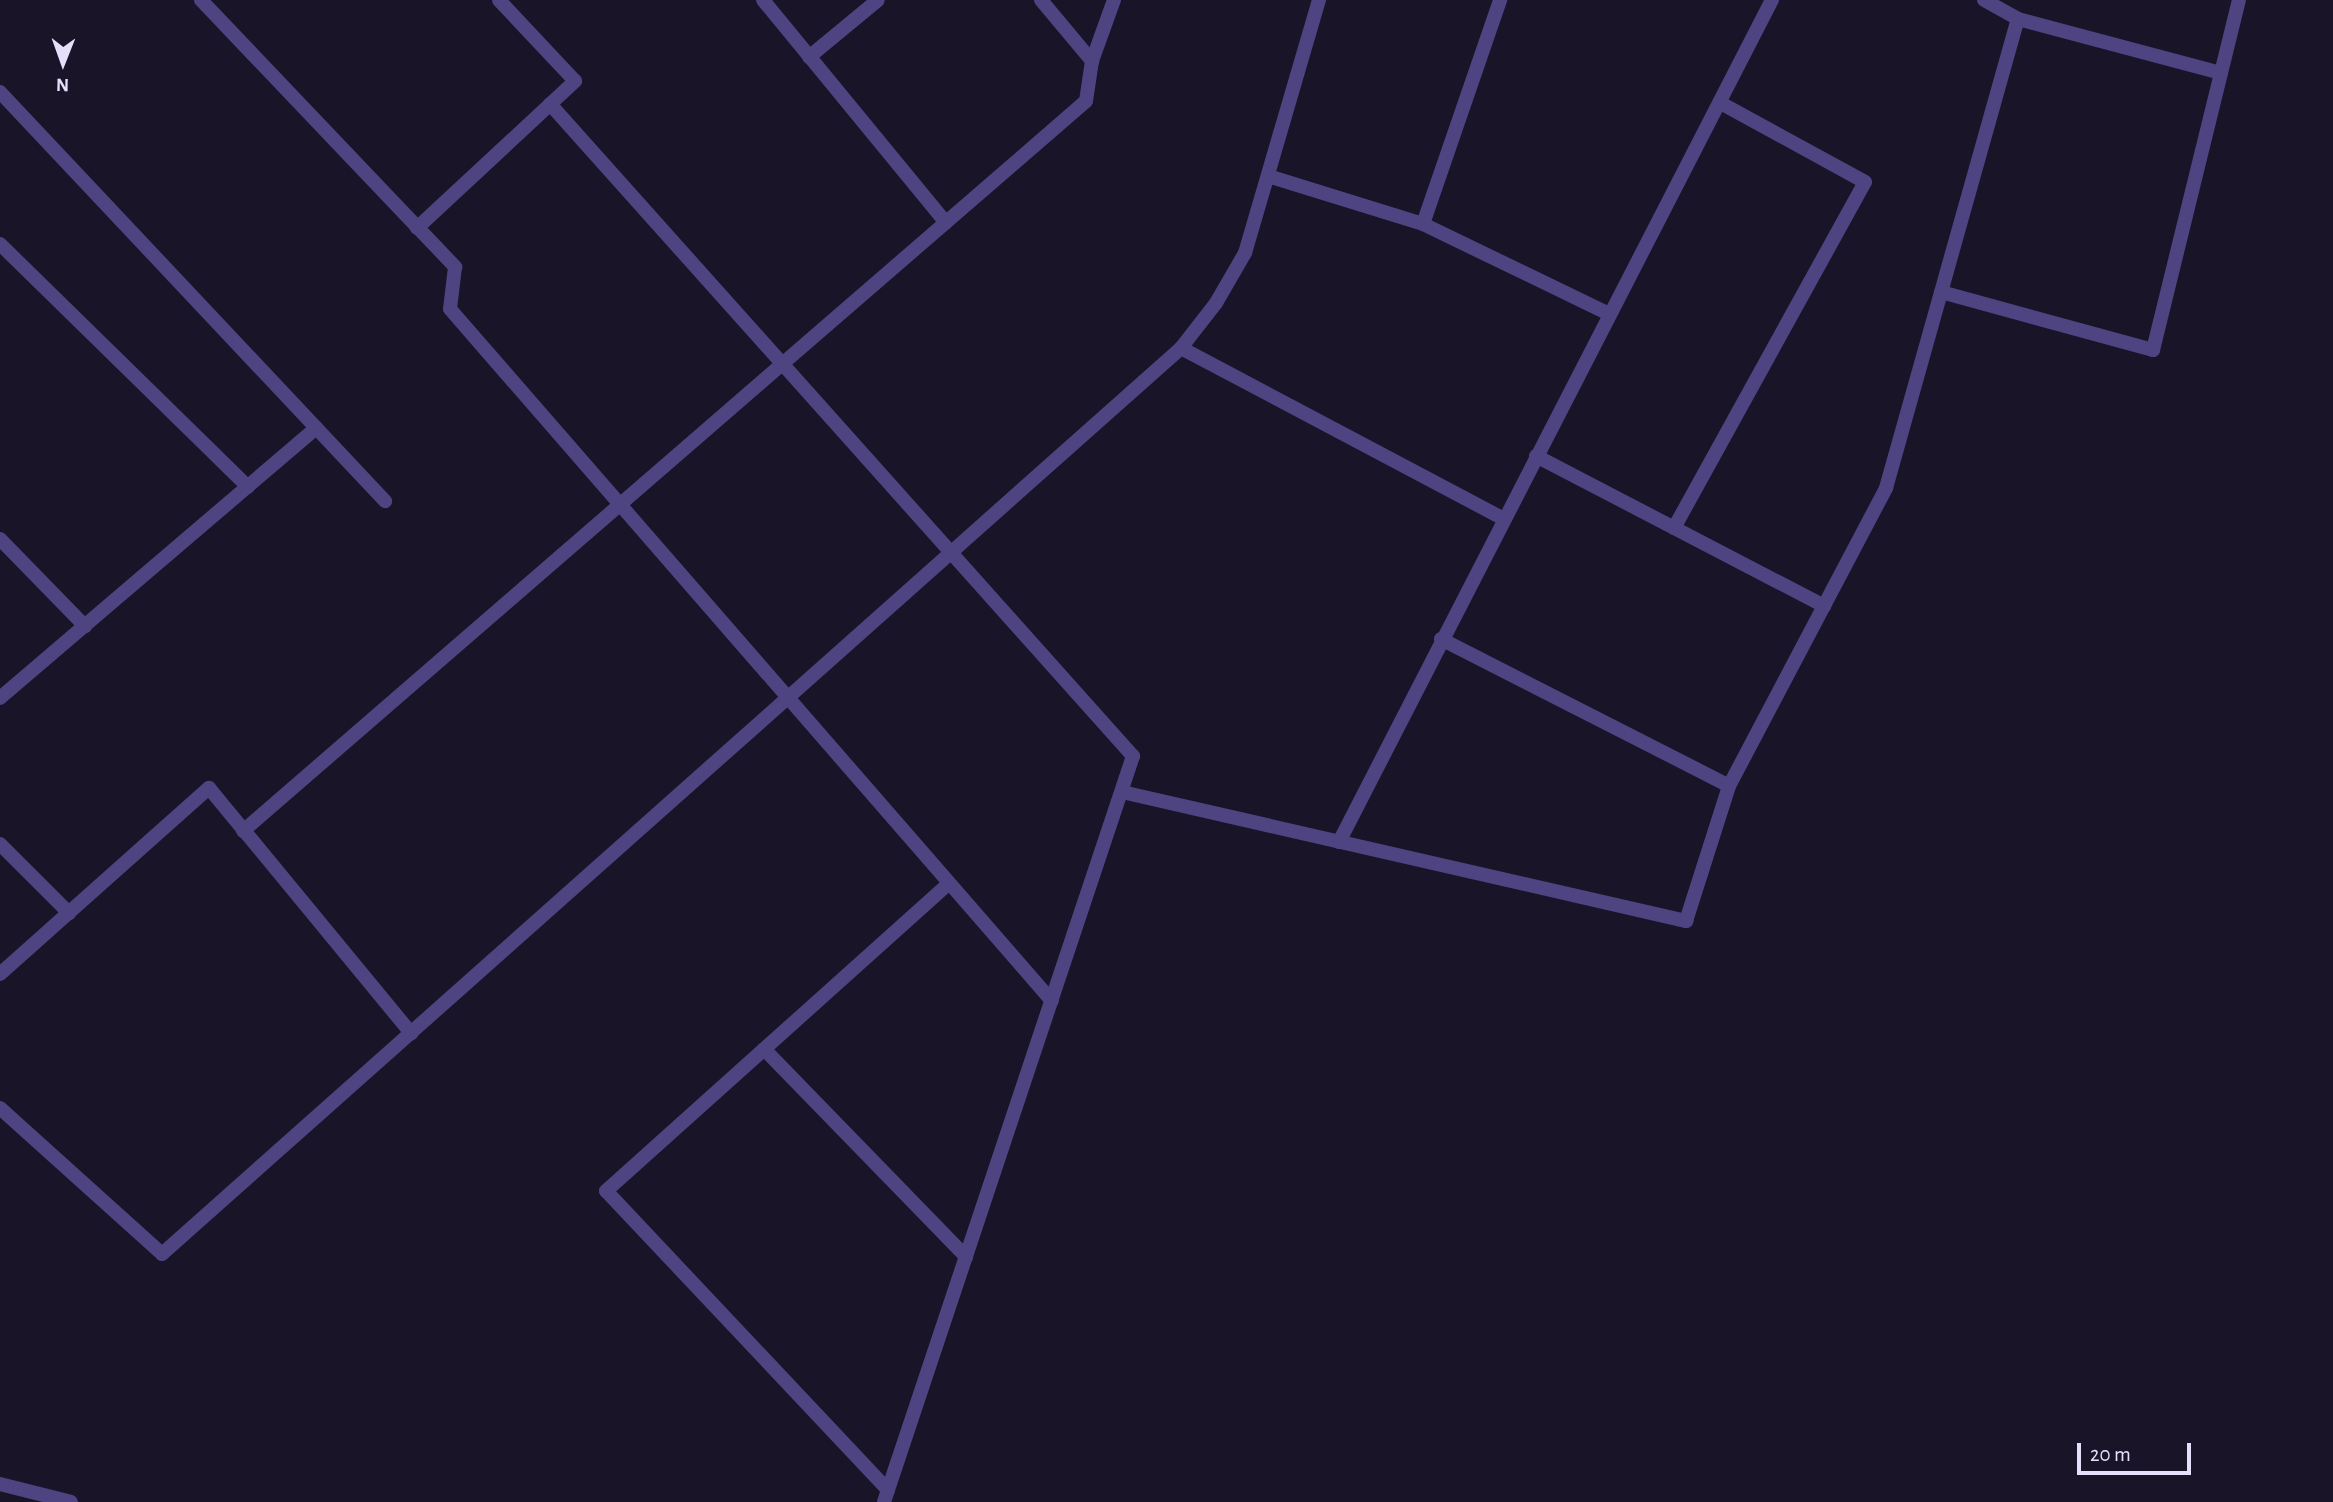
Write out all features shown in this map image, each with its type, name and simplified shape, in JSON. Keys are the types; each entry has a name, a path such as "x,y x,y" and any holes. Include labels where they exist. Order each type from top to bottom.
{"street":[{"path":"201,0 455,267 450,309 1052,1001"},
{"path":"417,228 576,81 499,0"},
{"path":"763,0 946,223"},
{"path":"810,57 878,0"},
{"path":"1041,0 1092,61"},
{"path":"243,831 1086,101 1092,61 1114,0"},
{"path":"0,1108 162,1254 1181,348 1216,303 1245,253 1319,0"},
{"path":"1423,224 1500,0"},
{"path":"1339,842 1441,639 1772,0"},
{"path":"1984,0 2018,19 2221,73"},
{"path":"1941,292 2153,350 2239,0"},
{"path":"1122,792 1686,921 1729,786 1886,488 2018,19"},
{"path":"0,92 385,501"},
{"path":"1674,528 1865,182 1719,102"},
{"path":"550,104 1133,756 886,1496 606,1191 949,883"},
{"path":"1268,176 1423,224 1609,314"},
{"path":"0,244 248,487"},
{"path":"1181,348 1504,519"},
{"path":"0,698 316,428"},
{"path":"1536,456 1824,606"},
{"path":"0,539 85,626"},
{"path":"1441,639 1729,786"},
{"path":"0,974 209,788 411,1032"},
{"path":"0,844 69,913"},
{"path":"764,1049 966,1256"},
{"path":"0,1484 71,1502"}]}
